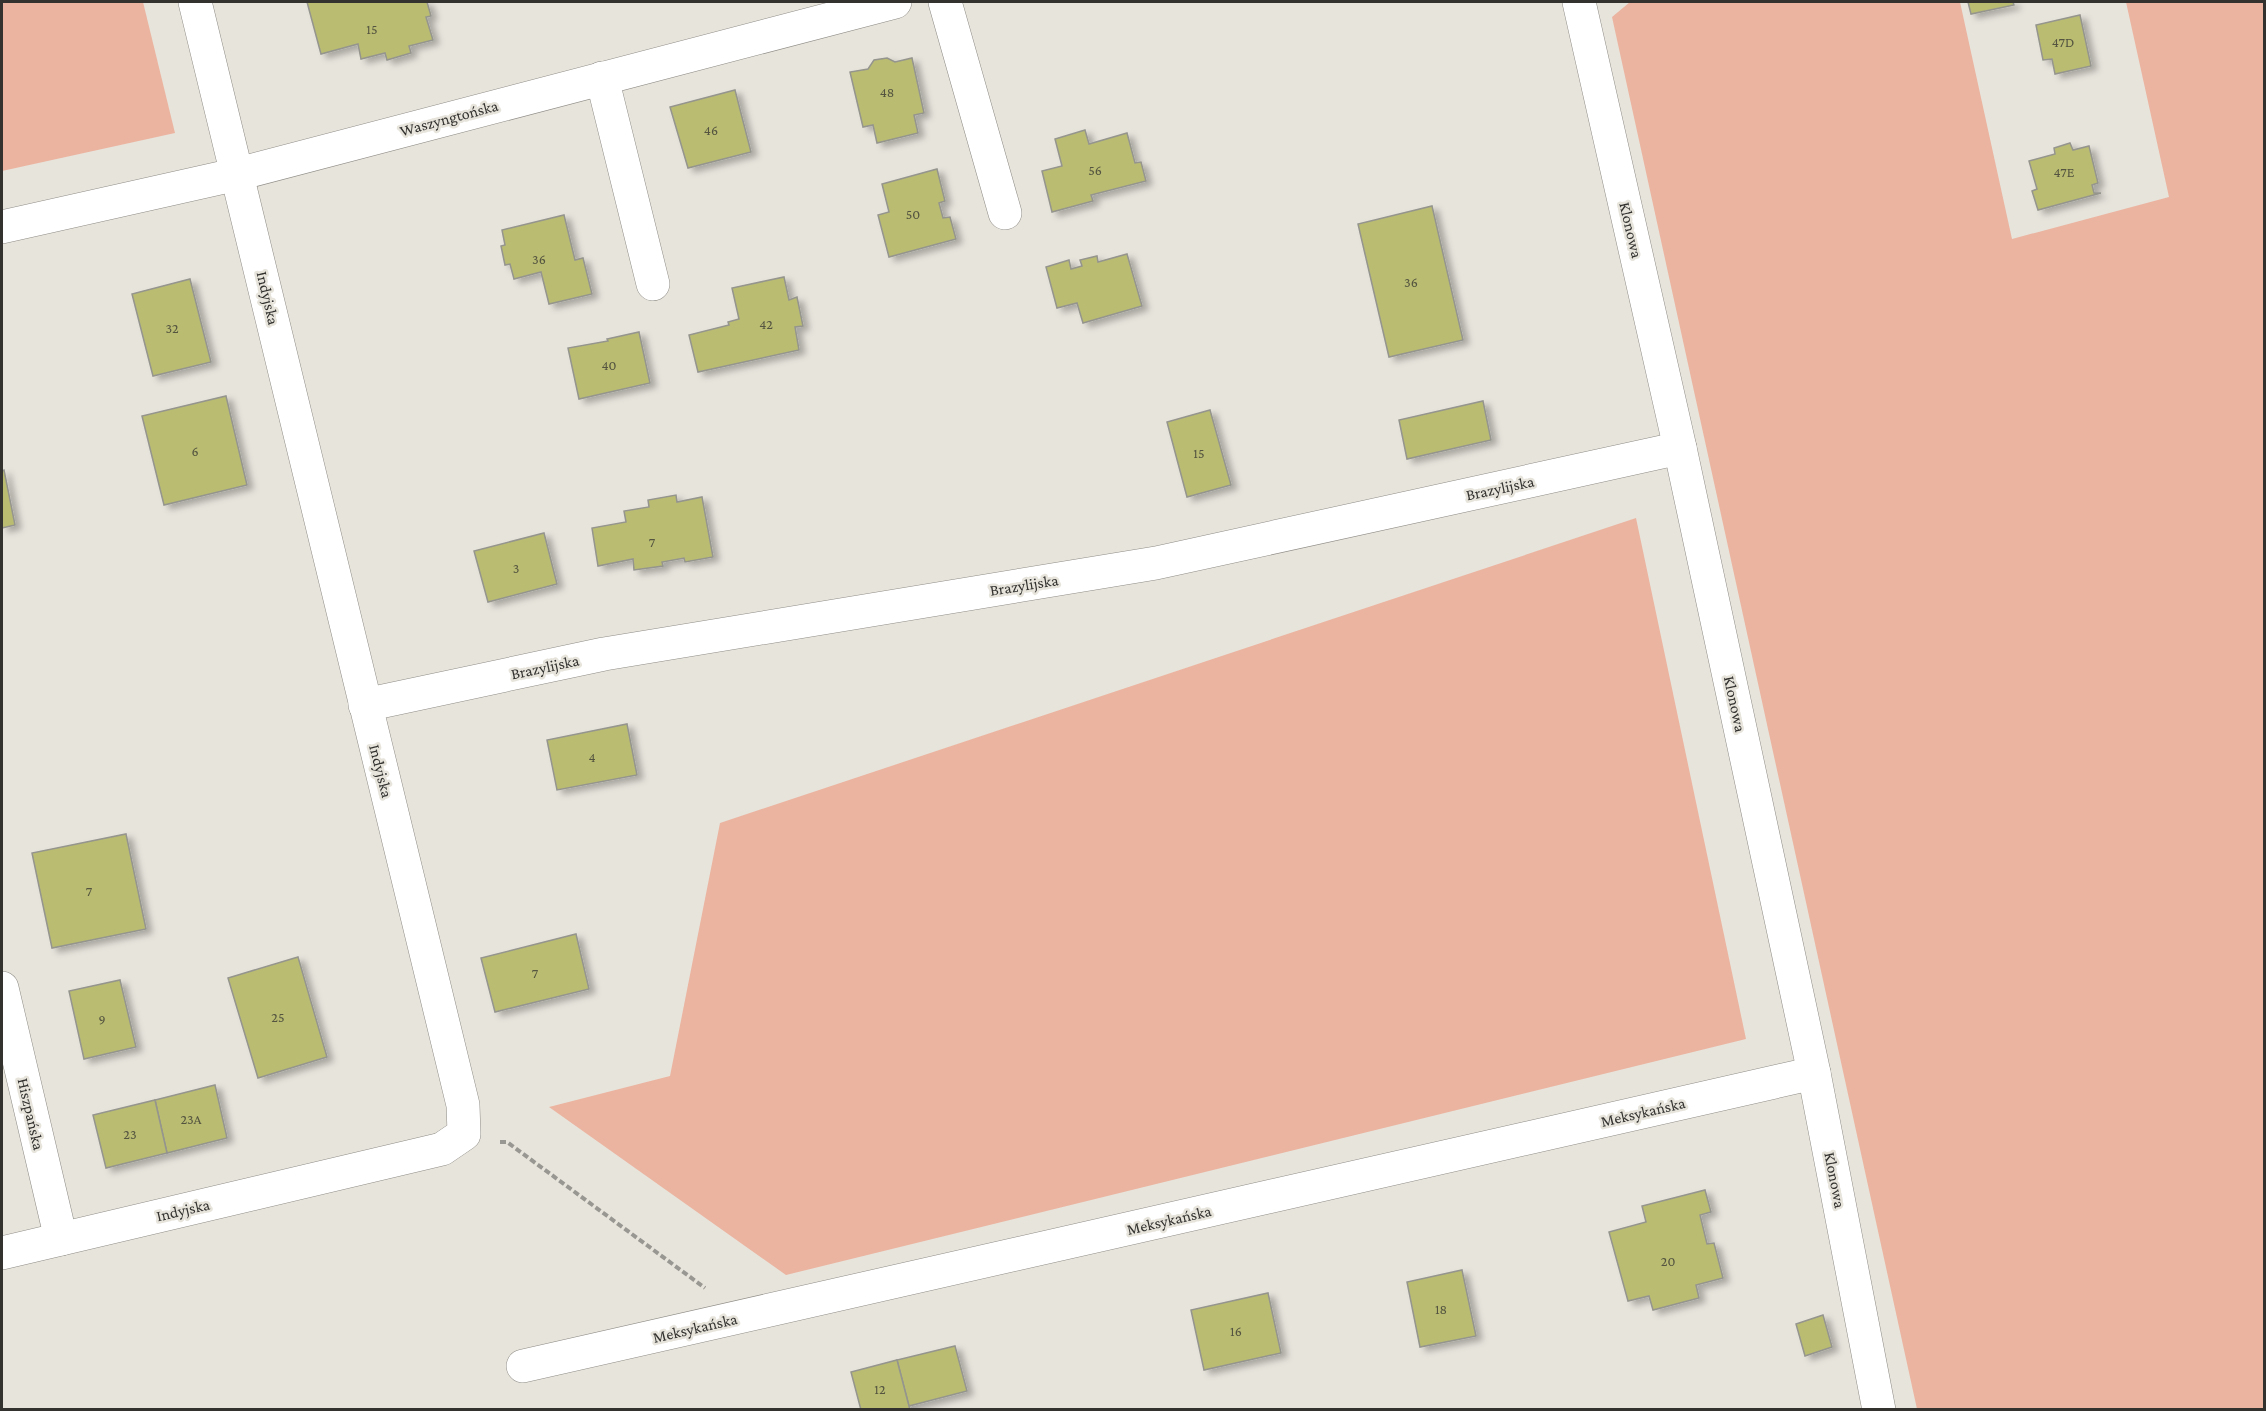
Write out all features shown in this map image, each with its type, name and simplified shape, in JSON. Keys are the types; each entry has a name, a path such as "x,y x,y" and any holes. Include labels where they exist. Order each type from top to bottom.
{"street":[{"name":"Indyjska","path":"2,1253 442,1149 464,1134 463,1105 195,2"},
{"name":"Waszyngtońska","path":"2,227 238,174 895,2"},
{"path":"945,2 1005,213"},
{"name":"Klonowa","path":"1578,2 1680,448 1815,1073 1879,1410"},
{"path":"602,78 653,284"},
{"name":"Brazylijska","path":"364,705 604,654 1156,563 1680,448"},
{"name":"Hiszpańska","path":"2,988 61,1239"},
{"name":"Meksykańska","path":"524,1366 1815,1073"}],"path":[{"path":"464,1134 507,1142 723,1301 760,1313"}],"shaded area":[{"path":"2,2 143,2 175,133 2,171"},
{"path":"1630,2 1960,2 2012,239 2169,197 2126,2 2264,2 2264,1409 1917,1409 1612,17"},
{"path":"1636,518 1746,1039 786,1275 549,1107 670,1076 720,823"}],"building":[{"path":"307,2 427,2 431,16 426,17 433,40 409,46 411,53 387,60 385,53 361,59 358,44 321,54"},
{"path":"1968,2 2013,2 2014,5 1971,14"},
{"path":"2080,15 2091,66 2055,74 2052,59 2043,60 2036,25"},
{"path":"887,58 895,62 912,58 924,113 914,115 918,133 877,143 873,125 863,127 850,72 868,69 874,60"},
{"path":"735,90 751,152 688,168 670,107"},
{"path":"1085,130 1089,144 1127,133 1135,163 1141,162 1146,181 1091,195 1093,201 1052,212 1042,171 1062,166 1055,139"},
{"path":"2070,143 2073,150 2089,146 2098,183 2092,185 2094,193 2101,193 2038,210 2032,191 2037,189 2029,161 2055,154 2054,148"},
{"path":"937,169 945,201 939,203 943,218 950,217 956,239 889,257 878,215 889,212 882,184"},
{"path":"1432,206 1463,340 1389,357 1358,224"},
{"path":"564,215 575,260 583,258 592,294 549,304 541,272 514,279 510,264 505,265 501,246 505,245 502,230"},
{"path":"1127,254 1142,306 1083,323 1077,303 1057,308 1046,267 1069,260 1071,269 1082,266 1080,260 1097,256 1098,262"},
{"path":"784,277 789,300 797,297 803,326 795,327 799,350 698,372 689,335 729,325 728,322 739,319 732,288"},
{"path":"190,279 211,362 153,376 132,294"},
{"path":"639,332 650,383 579,399 568,348 608,341 607,339"},
{"path":"226,396 247,485 164,505 142,416"},
{"path":"1483,401 1491,440 1407,459 1399,420"},
{"path":"1210,410 1231,485 1187,497 1167,422"},
{"path":"4,470 15,525 2,528 2,471"},
{"path":"676,495 677,502 702,497 713,557 685,562 684,558 662,562 663,566 634,570 633,559 598,566 592,528 626,522 624,511 649,507 648,500"},
{"path":"544,533 557,584 488,602 474,551"},
{"path":"627,724 637,775 557,790 547,740"},
{"path":"126,834 146,929 52,948 32,853"},
{"path":"576,934 589,989 495,1012 481,958"},
{"path":"298,957 327,1057 258,1078 228,978"},
{"path":"120,980 136,1047 84,1059 69,991"},
{"path":"215,1085 227,1138 167,1153 155,1100"},
{"path":"155,1100 167,1153 106,1168 93,1115"},
{"path":"1705,1190 1711,1212 1700,1215 1707,1244 1714,1243 1723,1278 1696,1285 1699,1298 1653,1310 1649,1296 1628,1301 1609,1232 1646,1222 1642,1206"},
{"path":"1462,1270 1476,1336 1420,1347 1407,1282"},
{"path":"1268,1293 1281,1353 1204,1370 1191,1310"},
{"path":"1823,1315 1832,1347 1805,1356 1796,1324"},
{"path":"955,1346 967,1391 909,1406 897,1360"},
{"path":"897,1360 910,1410 861,1410 851,1372"}]}
